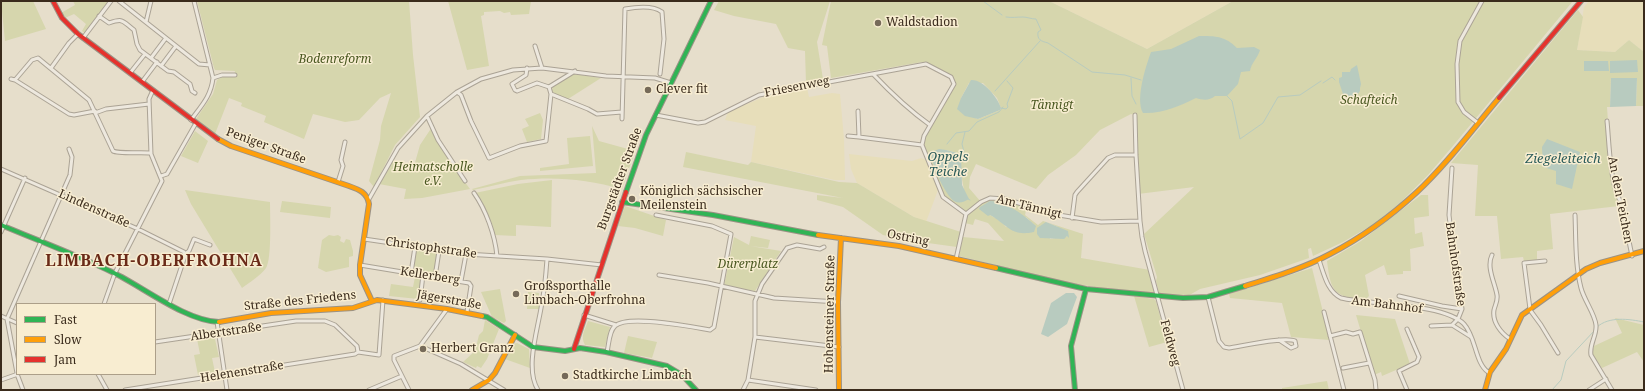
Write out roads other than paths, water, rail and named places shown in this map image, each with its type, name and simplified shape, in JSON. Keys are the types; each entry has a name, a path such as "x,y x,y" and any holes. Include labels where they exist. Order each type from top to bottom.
{"main road":[{"name":"Peniger Straße","path":"53,1 62,18 78,34 216,138 226,144 359,190 369,199"},
{"name":"Burgstädter Straße","path":"574,349 637,158 671,83 711,1"},
{"name":"Ostring","path":"622,202 719,216 841,238 899,246 1086,289 1183,298 1208,297 1290,271 1319,260 1373,229 1399,209 1422,187 1478,124 1581,1"},
{"path":"369,199 360,275 362,283 372,301"},
{"name":"Straße des Friedens","path":"2,226 115,273 169,304 202,319 217,322 271,313 352,308 372,301 383,300"},
{"name":"Hohensteiner Straße","path":"839,390 838,302 841,238"},
{"path":"1485,390 1488,372 1501,357 1515,325 1522,315 1579,273 1595,264 1632,256 1644,251"},
{"path":"1075,390 1071,346 1086,289"},
{"name":"Jägerstraße","path":"383,300 467,312 487,317 533,347 566,351 580,348 607,352 667,366 682,375 696,390"},
{"path":"472,390 489,380 495,373 515,335"}],"street":[{"path":"83,38 111,1"},
{"path":"119,1 199,64 210,65"},
{"path":"146,22 151,1"},
{"path":"191,120 212,90 213,78 194,1"},
{"path":"1478,124 1462,110 1458,102 1457,64 1460,41 1482,1"},
{"path":"622,119 625,9 658,9 662,12 664,39 660,74"},
{"path":"99,16 109,22 117,19 121,20 134,30 138,47 168,71 176,74 190,84 192,91 195,93"},
{"path":"51,68 69,43 78,34"},
{"path":"151,58 166,38"},
{"path":"161,66 176,46"},
{"path":"536,46 542,68"},
{"path":"130,73 145,54"},
{"path":"15,80 34,59 38,58 84,94 91,103 110,148 114,152 117,154 132,152 151,153"},
{"path":"142,82 157,62"},
{"name":"Friesenweg","path":"656,115 698,123 705,122 759,95 924,64 951,77 954,84 930,125"},
{"path":"369,199 398,148 427,116 457,92 470,84 495,74 527,68 542,68 623,77 655,78 671,83"},
{"path":"527,68 526,75 513,82 512,84 514,90 537,83 549,87"},
{"path":"549,87 575,71"},
{"path":"873,74 902,103 930,125 924,136 922,145 944,196 966,214 956,259"},
{"path":"213,78 222,75 235,75"},
{"path":"10,79 15,80 74,116 106,109 149,104"},
{"path":"457,92 461,95 471,121 489,158 520,146 546,141 551,94 549,87"},
{"path":"104,303 115,273 161,184 161,176 151,153 149,95 152,90"},
{"path":"551,94 597,114 622,112"},
{"path":"858,111 859,137"},
{"path":"1135,115 1136,155 1142,237 1158,296"},
{"path":"427,116 438,140 465,181"},
{"name":"An den Teichen","path":"1607,121 1613,177 1618,198 1621,202 1632,256"},
{"path":"161,176 168,172 196,123"},
{"path":"848,136 922,145"},
{"path":"338,182 343,166 341,160 345,142"},
{"path":"16,364 7,319 71,171 70,161 72,157 69,149"},
{"name":"Am Tännigt","path":"1072,218 1075,195 1108,158 1115,155 1136,155"},
{"name":"Lindenstraße","path":"1,168 138,229 185,254"},
{"name":"Bahnhofstraße","path":"1452,168 1449,215 1462,309 1458,319 1467,327 1483,368 1488,372"},
{"path":"1,232 2,226 25,178"},
{"path":"474,193 480,202 487,219 497,256"},
{"name":"Am Tännigt","path":"966,214 985,199 995,198 1012,201 1072,218 1101,222 1140,221"},
{"path":"584,315 616,325 624,322 645,321 710,330 714,327 731,234 712,226 656,215"},
{"path":"1575,215 1579,273 1584,298 1593,316 1596,328 1590,350 1591,355 1612,390"},
{"path":"169,304 185,254 189,251 194,239 210,245"},
{"name":"Christophstraße","path":"364,239 466,254 547,259 602,265"},
{"path":"743,390 748,380 755,337 755,301 762,284 787,248 797,245 820,249 824,247"},
{"path":"411,273 415,247"},
{"path":"435,277 439,251"},
{"path":"461,281 466,254"},
{"path":"1492,255 1490,259 1491,270 1497,300 1494,314 1500,330 1510,339"},
{"path":"538,390 533,377 533,347 542,302 547,259"},
{"name":"Am Bahnhof","path":"1319,260 1328,286 1335,295 1342,298 1432,310 1458,319"},
{"path":"1545,261 1524,263 1530,309 1541,324 1558,353"},
{"name":"Kellerberg","path":"360,265 469,283 471,285 467,312"},
{"path":"420,300 423,275"},
{"path":"659,275 757,295 794,300 838,302"},
{"name":"Feldweg","path":"1158,296 1183,390"},
{"name":"Am Bahnhof","path":"1399,296 1462,309"},
{"path":"1208,297 1219,341 1224,347 1229,348 1279,340 1293,340 1296,346 1291,348 1279,340"},
{"path":"358,352 379,355 383,300"},
{"name":"Am Bahnhof","path":"1432,304 1432,310"},
{"path":"408,390 394,358 396,355 420,346 447,309"},
{"path":"1324,312 1344,390"},
{"path":"1,316 16,323"},
{"path":"295,317 296,321"},
{"path":"1458,319 1452,325 1472,338"},
{"name":"Albertstraße","path":"156,342 296,321 320,320 330,321 335,325 357,346 358,352"},
{"path":"217,322 224,374 228,390"},
{"path":"607,352 612,332 616,325"},
{"name":"Am Bahnhof","path":"1431,326 1452,325"},
{"path":"1407,390 1399,371 1417,362 1419,357 1408,329"},
{"path":"1330,336 1346,332 1353,334 1360,332 1376,383 1376,390"},
{"path":"755,337 839,347"},
{"path":"420,346 460,364 504,390"},
{"name":"Helenenstraße","path":"125,390 355,354 358,352"},
{"path":"1343,368 1369,363"},
{"path":"1,380 16,375"},
{"path":"18,375 23,390"},
{"path":"99,375 107,390"},
{"path":"369,390 402,376"},
{"path":"1589,390 1606,379"},
{"path":"748,380 816,390"}],"water":[{"path":"1199,36 1210,36 1224,39 1237,48 1254,47 1260,50 1250,71 1241,72 1238,84 1227,96 1215,96 1206,100 1196,98 1164,111 1143,113 1140,100 1141,91 1144,74 1151,52 1171,49"},
{"path":"1637,60 1638,72 1610,73 1610,61"},
{"path":"1584,61 1608,61 1609,71 1584,71"},
{"path":"1357,65 1361,84 1360,91 1355,98 1350,98 1346,103 1339,78 1342,77 1342,72 1350,72 1351,69"},
{"path":"1611,78 1637,78 1636,106 1610,107"},
{"name":"Oppels Teiche","path":"971,80 985,86 993,94 1001,108 1000,110 978,119 965,116 957,109"},
{"name":"Ziegeleiteich","path":"1547,139 1580,152 1572,189 1556,184 1556,171 1543,167 1542,147"},
{"name":"Oppels Teiche","path":"939,149 961,154 962,185 969,199 962,202 956,202 947,192 933,163 932,152"},
{"path":"990,201 1009,206 1021,214 1036,226 1034,232 1020,233 1010,229 979,209"},
{"path":"1046,222 1068,231 1069,238 1067,236 1064,239 1040,238 1037,234 1037,228"},
{"path":"1066,293 1074,293 1077,297 1067,324 1048,337 1041,334 1051,303"}],"waterway":[{"path":"983,1 1002,15"},
{"path":"1006,17 1025,17 1036,19 1041,30 1038,32 1038,37 1040,40 1048,43 1092,72 1125,75 1141,80"},
{"path":"995,91 1040,41"},
{"path":"1323,83 1332,77 1335,80"},
{"path":"1131,78 1132,96 1136,104"},
{"path":"1001,108 1006,109 1008,107 1007,104 1013,88 1007,81"},
{"path":"1227,96 1232,101 1240,139 1263,123 1278,97 1300,95 1321,81"},
{"path":"947,144 956,133 969,131 977,122 999,112 1003,107"},
{"path":"964,152 962,144 965,132"},
{"path":"1597,327 1607,321 1619,319 1644,322"},
{"path":"1552,390 1561,380 1566,361 1595,330"}],"place":[{"name":"Waldstadion","path":"878,23"},
{"name":"Clever fit","path":"648,90"},
{"name":"Königlich sächsischer Meilenstein","path":"632,199"},
{"name":"Großsporthalle Limbach-Oberfrohna","path":"516,294"},
{"name":"Herbert Granz","path":"423,349"},
{"name":"Stadtkirche Limbach","path":"565,376"}],"district":[{"name":"LIMBACH-OBERFROHNA","path":"154,261"}],"park label":[{"name":"Bodenreform","path":"335,60"},
{"name":"Schafteich","path":"1369,101"},
{"name":"Tännigt","path":"1052,106"},
{"name":"Heimatscholle e.V.","path":"433,175"},
{"name":"Dürerplatz","path":"748,265"}]}
